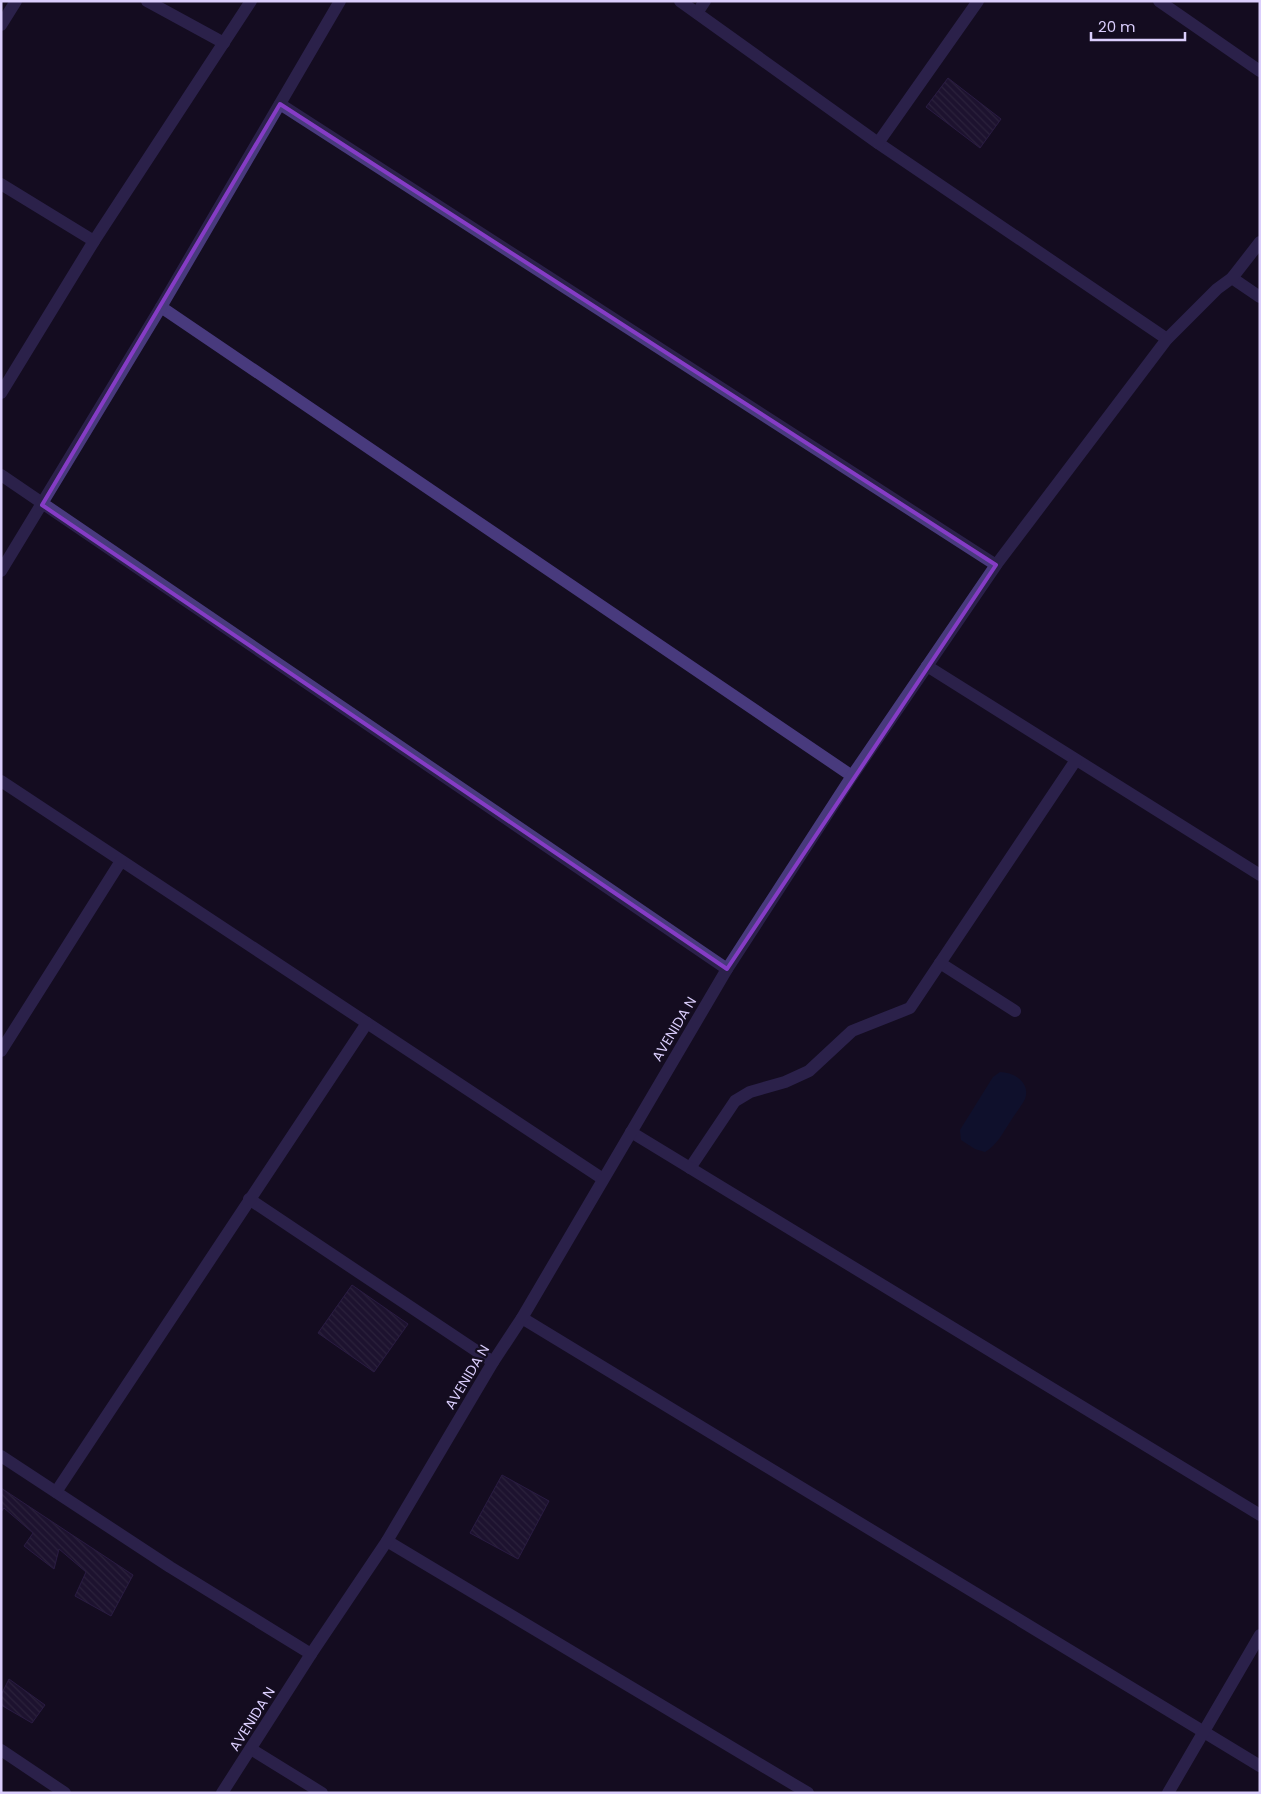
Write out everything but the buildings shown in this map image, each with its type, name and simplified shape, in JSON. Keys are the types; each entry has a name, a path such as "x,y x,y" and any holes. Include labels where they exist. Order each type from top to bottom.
{"street":[{"path":"1,25 16,1"},
{"path":"147,1 224,43"},
{"path":"1,393 94,241 251,1"},
{"path":"1,571 161,306 340,1"},
{"path":"680,1 878,143 1168,339"},
{"path":"697,13 705,1"},
{"path":"878,143 978,1"},
{"path":"1159,1 1260,71"},
{"path":"280,104 996,565"},
{"path":"1,184 94,241"},
{"name":"AVENIDA N","path":"222,1793 387,1540 493,1362 522,1318 727,969 852,776 996,565 1168,339 1217,289 1232,278 1260,242"},
{"path":"1232,278 1260,297"},
{"path":"161,306 852,776"},
{"path":"1,475 42,505 727,969"},
{"path":"927,666 1260,875"},
{"path":"690,1168 736,1101 750,1092 784,1082 809,1071 852,1031 910,1008 1076,760"},
{"path":"1,781 603,1179"},
{"path":"3,1045 121,861"},
{"path":"940,962 1015,1011"},
{"path":"56,1492 367,1023"},
{"path":"631,1132 1260,1515"},
{"path":"249,1199 493,1362"},
{"path":"522,1318 1260,1766"},
{"path":"1,1456 170,1567 311,1654"},
{"path":"387,1540 808,1793"},
{"path":"1168,1793 1260,1635"},
{"path":"251,1749 322,1793"},
{"path":"1,1750 65,1793"}],"highlighted area":[{"path":"280,104 996,565 727,969 42,505"}],"water":[{"path":"1000,1072 1005,1072 1020,1079 1025,1088 1025,1099 999,1139 985,1152 975,1149 961,1140 960,1130 993,1077"}]}
